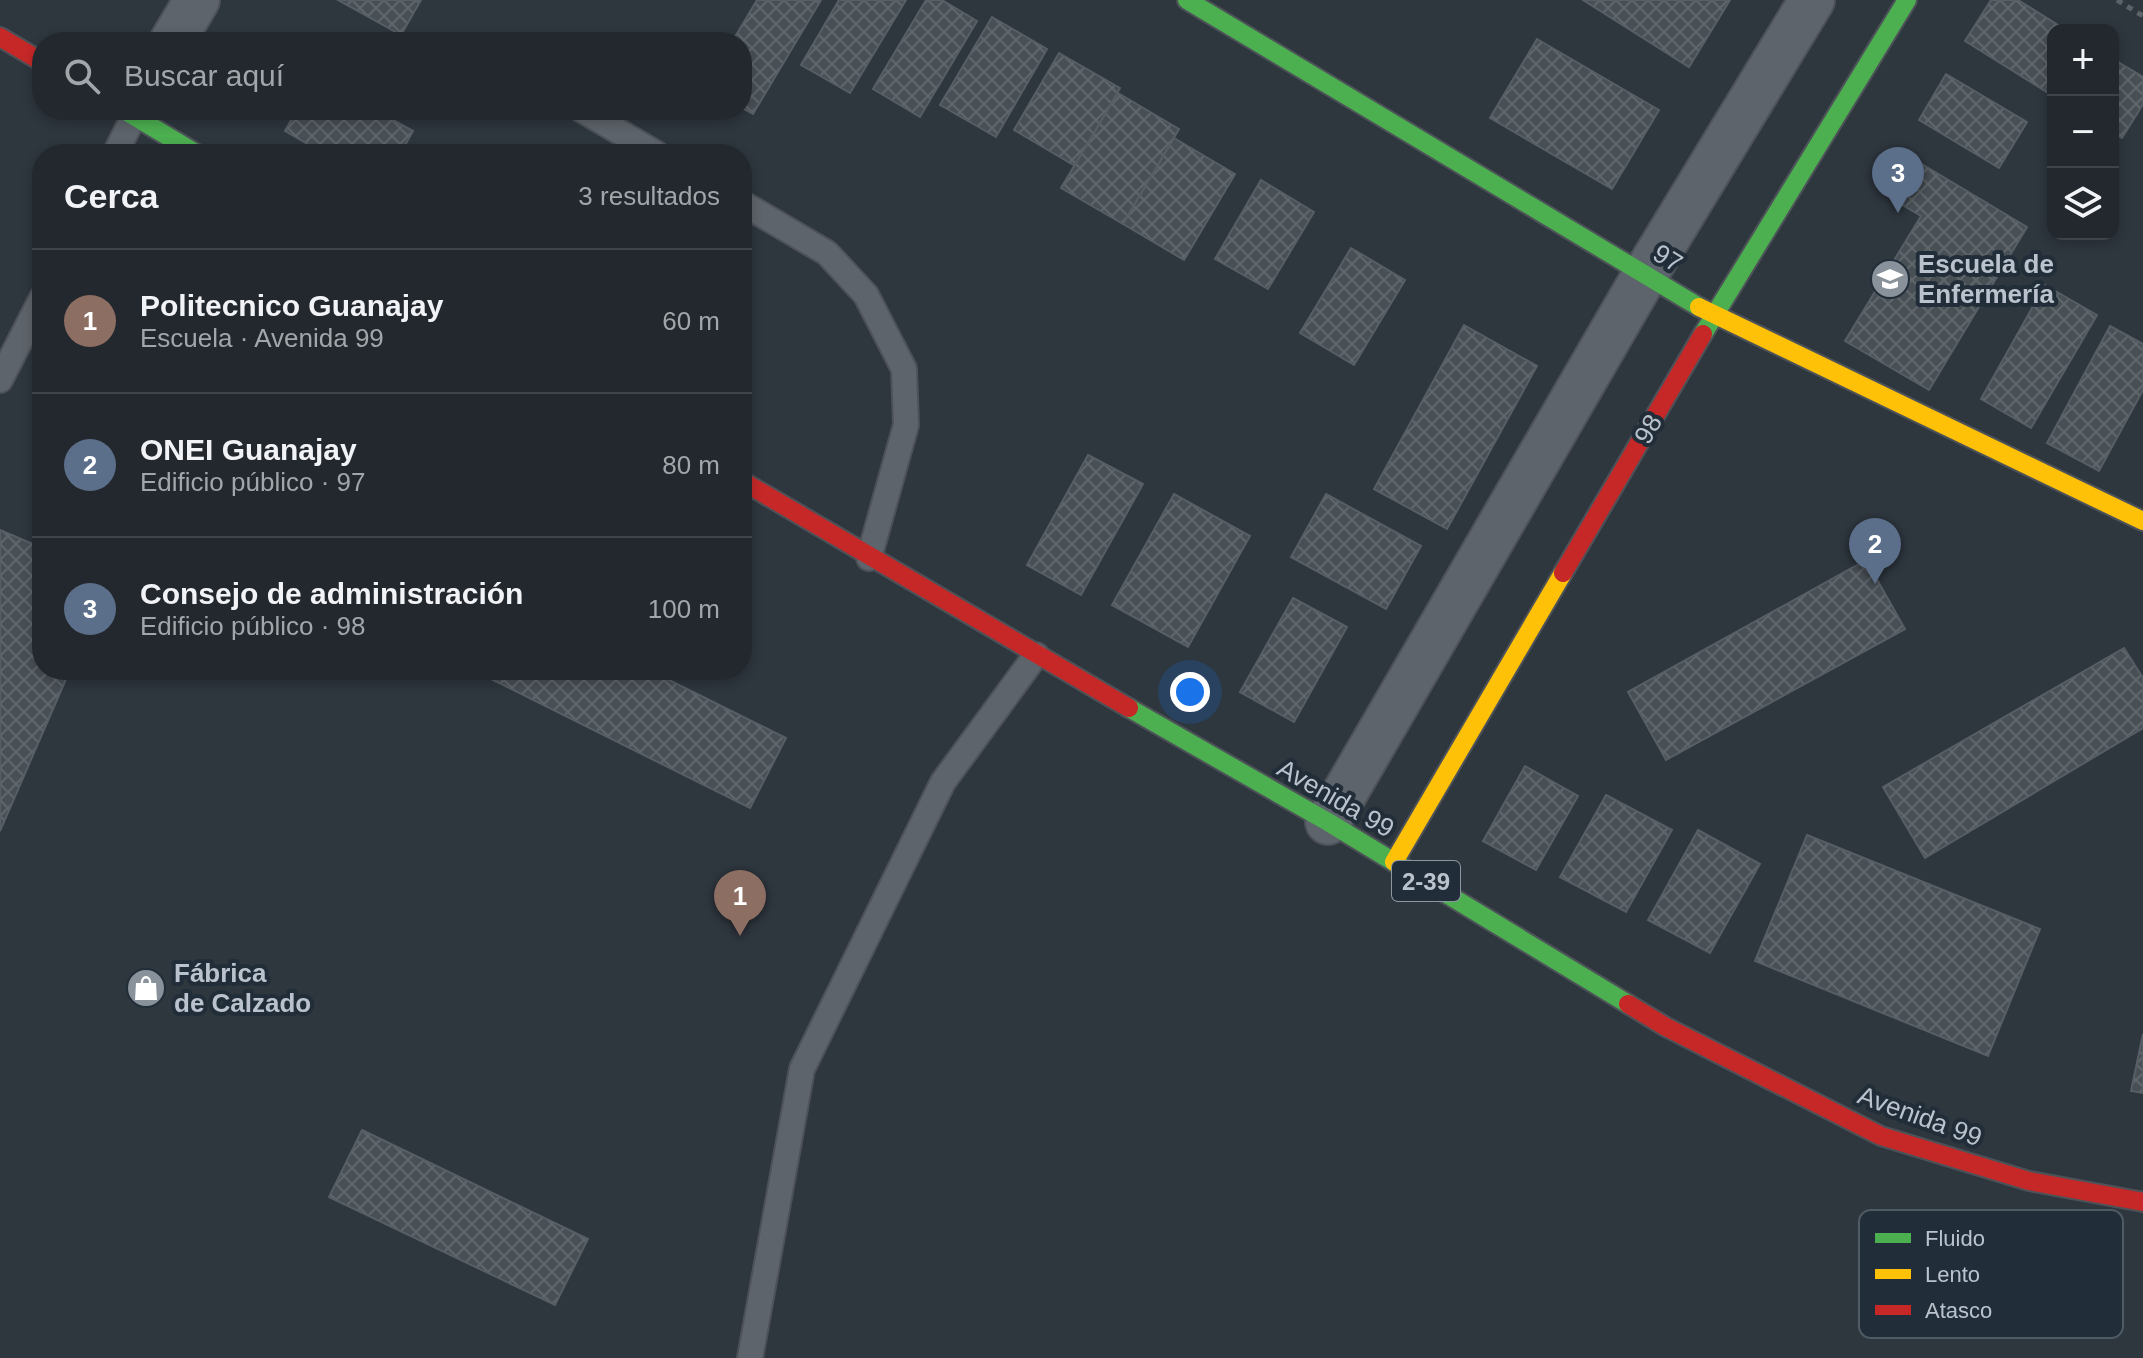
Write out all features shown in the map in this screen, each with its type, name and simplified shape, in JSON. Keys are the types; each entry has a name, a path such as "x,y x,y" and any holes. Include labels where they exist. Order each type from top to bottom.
{"street":[{"path":"178,32 197,0"},
{"name":"97","path":"1187,0 1714,316 2143,521"},
{"path":"1328,822 1645,275 1812,0"},
{"name":"98","path":"1394,862 1714,316 1907,0"},
{"path":"0,37 32,56"},
{"path":"128,123 175,144"},
{"name":"Avenida 99","path":"752,487 869,558 1328,822 1666,1027 1881,1136 2029,1181 2143,1202"}],"lane":[{"path":"599,120 640,144"},
{"path":"752,209 827,253 866,295 904,369 906,425 869,558"},
{"path":"0,380 32,318"},
{"path":"750,1358 802,1069 943,782 1036,655"}],"path":[{"path":"2117,0 2143,16"}],"building":[{"path":"338,0 421,0 403,32 396,32"},
{"path":"757,0 821,0 753,114 752,32 738,32"},
{"path":"839,0 906,0 850,93 801,65"},
{"path":"926,0 942,0 977,21 920,117 873,89"},
{"path":"1583,0 1730,0 1689,67"},
{"path":"1991,0 2018,0 2056,24 2047,24 2047,92 1965,41"},
{"path":"992,17 1047,49 996,137 940,105"},
{"path":"1537,39 1659,110 1612,189 1490,118"},
{"path":"1059,53 1120,88 1075,166 1014,130"},
{"path":"2119,63 2143,77 2143,104 2122,138 2119,136"},
{"path":"1946,74 2027,122 1999,168 1919,120"},
{"path":"1118,93 1179,129 1123,224 1061,188"},
{"path":"291,120 393,120 413,131 406,144 308,144 285,131"},
{"path":"1174,138 1235,174 1184,260 1123,224"},
{"path":"1905,154 2027,227 1929,390 1845,341 1921,216 1882,193"},
{"path":"1261,180 1314,212 1268,289 1215,259"},
{"path":"1351,248 1405,280 1354,365 1300,333"},
{"path":"2045,285 2097,315 2031,428 1981,399"},
{"path":"1464,325 1537,366 1447,529 1374,489"},
{"path":"2110,326 2143,344 2143,390 2099,471 2047,443"},
{"path":"1088,455 1143,484 1081,595 1027,565"},
{"path":"1174,494 1250,536 1188,647 1112,605"},
{"path":"1326,494 1421,546 1386,609 1291,557"},
{"path":"0,530 32,544 32,680 66,680 0,831"},
{"path":"1866,560 1905,629 1666,760 1628,692"},
{"path":"1293,598 1347,627 1294,722 1240,692"},
{"path":"2124,648 2143,678 2143,728 1925,858 1883,787"},
{"path":"493,680 669,680 786,738 750,808"},
{"path":"1525,766 1578,796 1536,870 1483,841"},
{"path":"1606,795 1672,830 1626,912 1560,877"},
{"path":"1698,830 1760,864 1710,953 1648,920"},
{"path":"1807,835 2040,929 1988,1056 1755,961"},
{"path":"2143,1034 2143,1093 2131,1091"},
{"path":"362,1130 588,1239 555,1305 329,1197"}],"traffic: fast":[{"path":"1187,0 1699,307"},
{"path":"1703,334 1907,0"},
{"path":"141,120 180,144"},
{"path":"1129,708 1328,822 1628,1004"}],"traffic: slow":[{"path":"1699,307 2143,521"},
{"path":"1394,862 1563,573"}],"traffic: jam":[{"path":"0,37 32,56"},
{"path":"1563,573 1703,334"},
{"path":"752,487 1129,708"},
{"path":"1628,1004 1666,1027 1881,1136 2029,1181 2143,1202"}],"place":[{"name":"Consejo de administración","path":"1898,213"},
{"name":"Escuela de Enfermería","path":"1890,279"},
{"name":"ONEI Guanajay","path":"1875,584"},
{"name":"Politecnico Guanajay","path":"740,936"},
{"name":"Fábrica de Calzado","path":"146,988"}]}
